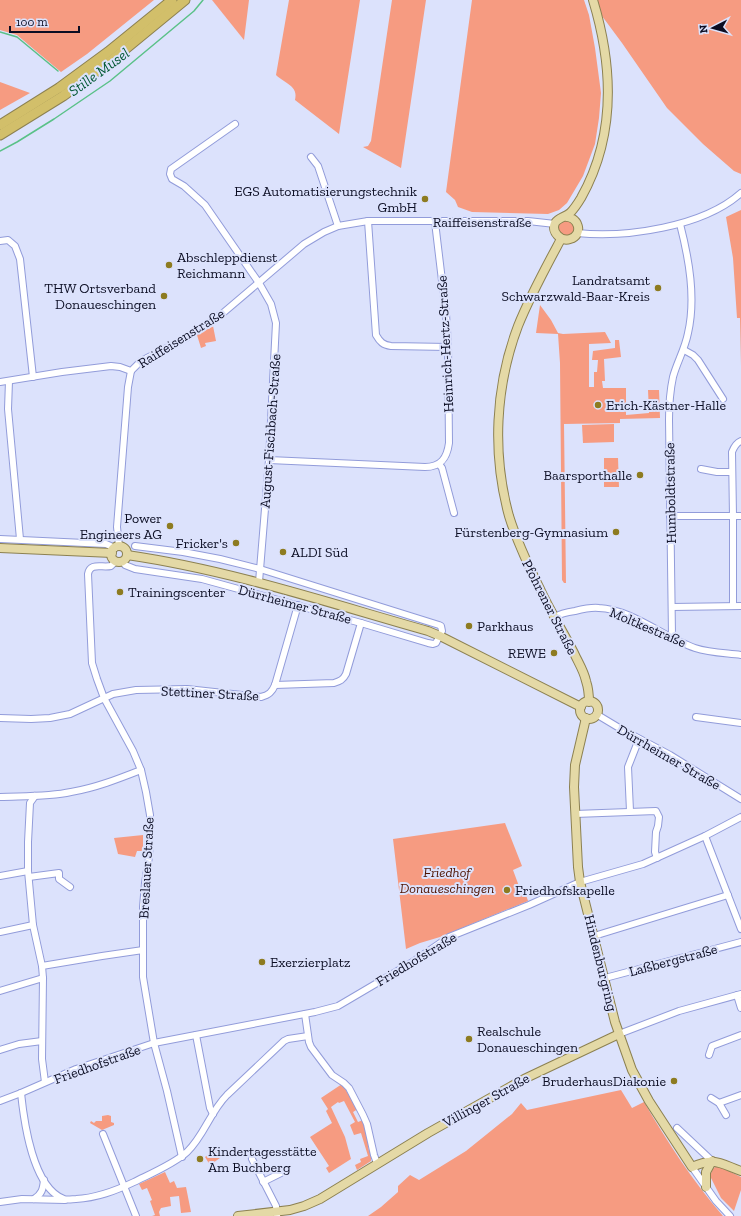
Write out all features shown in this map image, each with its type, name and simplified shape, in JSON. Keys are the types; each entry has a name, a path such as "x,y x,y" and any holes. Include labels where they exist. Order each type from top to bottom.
{"highway":[{"path":"0,125 59,88 108,52 172,0"},
{"path":"0,135 62,96 106,64 185,0"}],"main road":[{"path":"580,199 576,217 576,222 578,225 577,233 572,239 561,239 556,233 555,224 559,219 569,214 580,199 591,177 605,130 608,105 606,54 593,0"},
{"path":"563,217 571,217 576,222"},
{"name":"Pfohrener Straße","path":"561,239 528,303 508,358 499,404 498,425 500,472 510,516 518,542 582,669 588,688 589,702"},
{"name":"Dürrheimer Straße","path":"0,548 118,554 161,560 259,582 428,631 581,706"},
{"path":"589,702 596,706 596,714 593,718 589,719 582,716 580,713 581,706 584,703 589,702"},
{"name":"Hindenburgring","path":"586,718 576,765 574,787 580,882 619,1034 632,1070 649,1101 692,1167"},
{"name":"Villinger Straße","path":"238,1216 277,1214 304,1206 320,1199 377,1163 524,1079 619,1034"},
{"path":"692,1167 712,1161 741,1170"},
{"path":"706,1187 706,1172 712,1161"}],"street":[{"name":"August-Fischbach-Straße","path":"235,124 171,169 170,174 172,178 184,186 205,205 259,283 271,304 276,323 269,460 259,582"},
{"path":"311,157 318,166 338,226"},
{"path":"577,233 621,234 680,224 723,206 741,193"},
{"path":"368,221 376,335 379,340 384,345 391,346 448,347"},
{"name":"Raiffeisenstraße","path":"0,382 112,366 131,371 141,361 186,338 223,313 304,244 324,232 338,226 368,221 528,221 555,224"},
{"name":"Heinrich-Hertz-Straße","path":"435,222 446,314 448,347 449,443 446,456 439,464"},
{"name":"Humboldtstraße","path":"671,637 672,607 668,420 673,376 684,350 690,326 691,297 685,244 680,224"},
{"path":"0,241 8,240 15,246 20,259 33,377"},
{"path":"684,350 698,360 723,399"},
{"path":"118,554 117,526 128,387 131,371"},
{"path":"9,381 8,409 20,539"},
{"path":"733,606 732,452 734,446 739,442"},
{"path":"269,460 425,468 439,464 442,468 454,513"},
{"path":"701,469 717,472 732,472"},
{"path":"670,516 741,516"},
{"name":"Dürrheimer Straße","path":"0,538 106,544 118,554 126,565 135,569 202,579 432,644 436,643 442,632 441,626 439,625 260,569 183,552 135,546"},
{"name":"Breslauer Straße","path":"118,554 109,566 95,566 88,571 92,663 104,698 133,751 141,770 146,792 150,815 150,834 143,907 143,977 154,1043 182,1157"},
{"name":"Stettiner Straße","path":"0,718 50,718 70,714 113,694 136,690 187,689 261,696 268,695 272,692 275,685 298,605"},
{"path":"672,607 741,606"},
{"name":"Moltkestraße","path":"555,617 560,614 587,608 614,610 696,648 741,655"},
{"name":"Stettiner Straße","path":"275,685 334,683 341,681 346,674 361,623"},
{"name":"Dürrheimer Straße","path":"596,714 670,754 741,799"},
{"path":"696,717 741,723"},
{"path":"630,811 628,767 638,738"},
{"path":"0,796 35,796 70,793 111,782 141,770"},
{"path":"35,796 30,804 28,842 29,874 33,925 42,966 43,978 42,1059 45,1082"},
{"path":"575,814 630,811 653,811 658,813 659,822 656,832 655,852 657,858"},
{"name":"Friedhofstraße","path":"0,1101 76,1068 154,1043 305,1014 338,1006 411,963 449,937 529,905 580,882 643,864 705,836 741,817"},
{"path":"705,836 741,930"},
{"path":"0,876 59,873 59,879 70,887"},
{"path":"594,936 728,895"},
{"path":"0,932 33,925"},
{"name":"Laßbergstraße","path":"605,978 741,942"},
{"path":"42,966 143,950"},
{"path":"0,991 43,978"},
{"path":"739,995 741,1008"},
{"name":"Villinger Straße","path":"619,1034 679,1011 739,995"},
{"path":"305,1014 311,1047 332,1075 344,1083 360,1108 367,1124 377,1163"},
{"path":"196,1035 210,1108 213,1114"},
{"path":"709,1055 712,1046 741,1035"},
{"path":"0,1202 22,1199 65,1200 88,1198 105,1194 124,1187 182,1157 192,1146 219,1103 284,1041 308,1036"},
{"path":"0,1050 19,1044 42,1041"},
{"path":"21,1093 23,1113 31,1151 36,1166 44,1180 55,1193 65,1200"},
{"path":"719,1103 741,1095"},
{"path":"711,1098 719,1103 726,1115"},
{"path":"677,1128 712,1161"},
{"path":"103,1134 136,1216"},
{"path":"252,1159 277,1214"},
{"path":"692,1167 716,1201 730,1216"},
{"path":"263,1182 281,1174"},
{"path":"34,1199 41,1194 44,1180"}],"green space":[{"path":"0,0 154,0 87,54 61,72 17,35 0,30"},
{"path":"212,0 249,0 244,40"},
{"path":"289,0 360,0 339,134 295,100 296,95 293,88 276,75"},
{"path":"392,0 426,0 401,168 363,147 368,146 371,141"},
{"path":"472,0 584,0 589,15 601,93 599,118 595,144 583,176 567,203 559,210 548,214 472,212 458,207 455,200 446,192"},
{"path":"597,0 741,0 741,174 734,171 703,144 667,108 602,16"},
{"path":"0,82 30,93 0,110"},
{"path":"741,210 741,366 740,318 737,318 733,258 726,217"},
{"path":"566,218 576,225 574,235 562,237 556,226"},
{"path":"540,305 558,333 605,332 611,343 589,344 589,387 594,387 594,372 597,372 598,360 592,360 593,351 615,348 615,340 619,340 621,357 604,359 605,381 602,381 603,388 626,388 626,415 649,413 648,390 659,390 660,418 620,419 620,423 564,424 566,583 562,580 560,363 558,334 536,333"},
{"path":"213,326 216,341 205,343 206,346 201,348 197,335"},
{"path":"614,424 614,442 583,443 582,425"},
{"path":"604,458 618,458 619,487 604,487"},
{"name":"Friedhof Donaueschingen","path":"505,823 522,866 513,870 523,897 526,895 528,901 440,937 406,949 393,839"},
{"path":"143,835 143,851 137,851 135,857 118,854 114,838"},
{"path":"342,1084 358,1109 353,1112 358,1122 363,1120 370,1143 368,1145 371,1153 371,1161 357,1170 355,1165 361,1162 360,1159 368,1156 361,1133 354,1135 350,1125 355,1122 344,1101 338,1102 331,1107 345,1137 351,1159 329,1173 326,1168 329,1166 310,1137 332,1123 326,1111 328,1109 321,1098"},
{"path":"621,1090 632,1108 644,1102 681,1161 723,1216 368,1216 398,1192 398,1186 410,1175 419,1180 466,1151 512,1114 521,1103 527,1110"},
{"path":"102,1116 111,1116 111,1122 114,1123 114,1125 102,1130 90,1123 91,1121 94,1123 96,1121 102,1121"},
{"path":"216,1149 221,1155 219,1156 220,1158 210,1165 205,1157"},
{"path":"718,1166 741,1177 741,1190 734,1211 721,1198 710,1176 713,1168"},
{"path":"165,1172 170,1183 174,1181 177,1188 186,1187 191,1212 181,1213 179,1196 170,1197 171,1206 161,1208 159,1212 160,1216 152,1216 155,1215 150,1201 152,1200 147,1188 142,1190 139,1184"}],"waterway":[{"name":"Stille Musel","path":"0,151 54,119 110,81 194,11 203,0"},
{"path":"0,32 17,37 58,71"}],"place":[{"name":"EGS Automatisierungstechnik GmbH","path":"425,199"},
{"name":"Abschleppdienst Reichmann","path":"169,265"},
{"name":"Landratsamt Schwarzwald-Baar-Kreis","path":"658,288"},
{"name":"THW Ortsverband Donaueschingen","path":"164,296"},
{"name":"Erich-Kästner-Halle","path":"598,405"},
{"name":"Baarsporthalle","path":"640,475"},
{"name":"Power Engineers AG","path":"170,526"},
{"name":"Fürstenberg-Gymnasium","path":"616,532"},
{"name":"Fricker's","path":"236,543"},
{"name":"ALDI Süd","path":"283,552"},
{"name":"Trainingscenter","path":"120,592"},
{"name":"Parkhaus","path":"469,626"},
{"name":"REWE","path":"554,653"},
{"name":"Friedhofskapelle","path":"507,890"},
{"name":"Exerzierplatz","path":"262,962"},
{"name":"Realschule Donaueschingen","path":"469,1039"},
{"name":"BruderhausDiakonie","path":"674,1081"},
{"name":"Kindertagesstätte Am Buchberg","path":"200,1159"}]}
